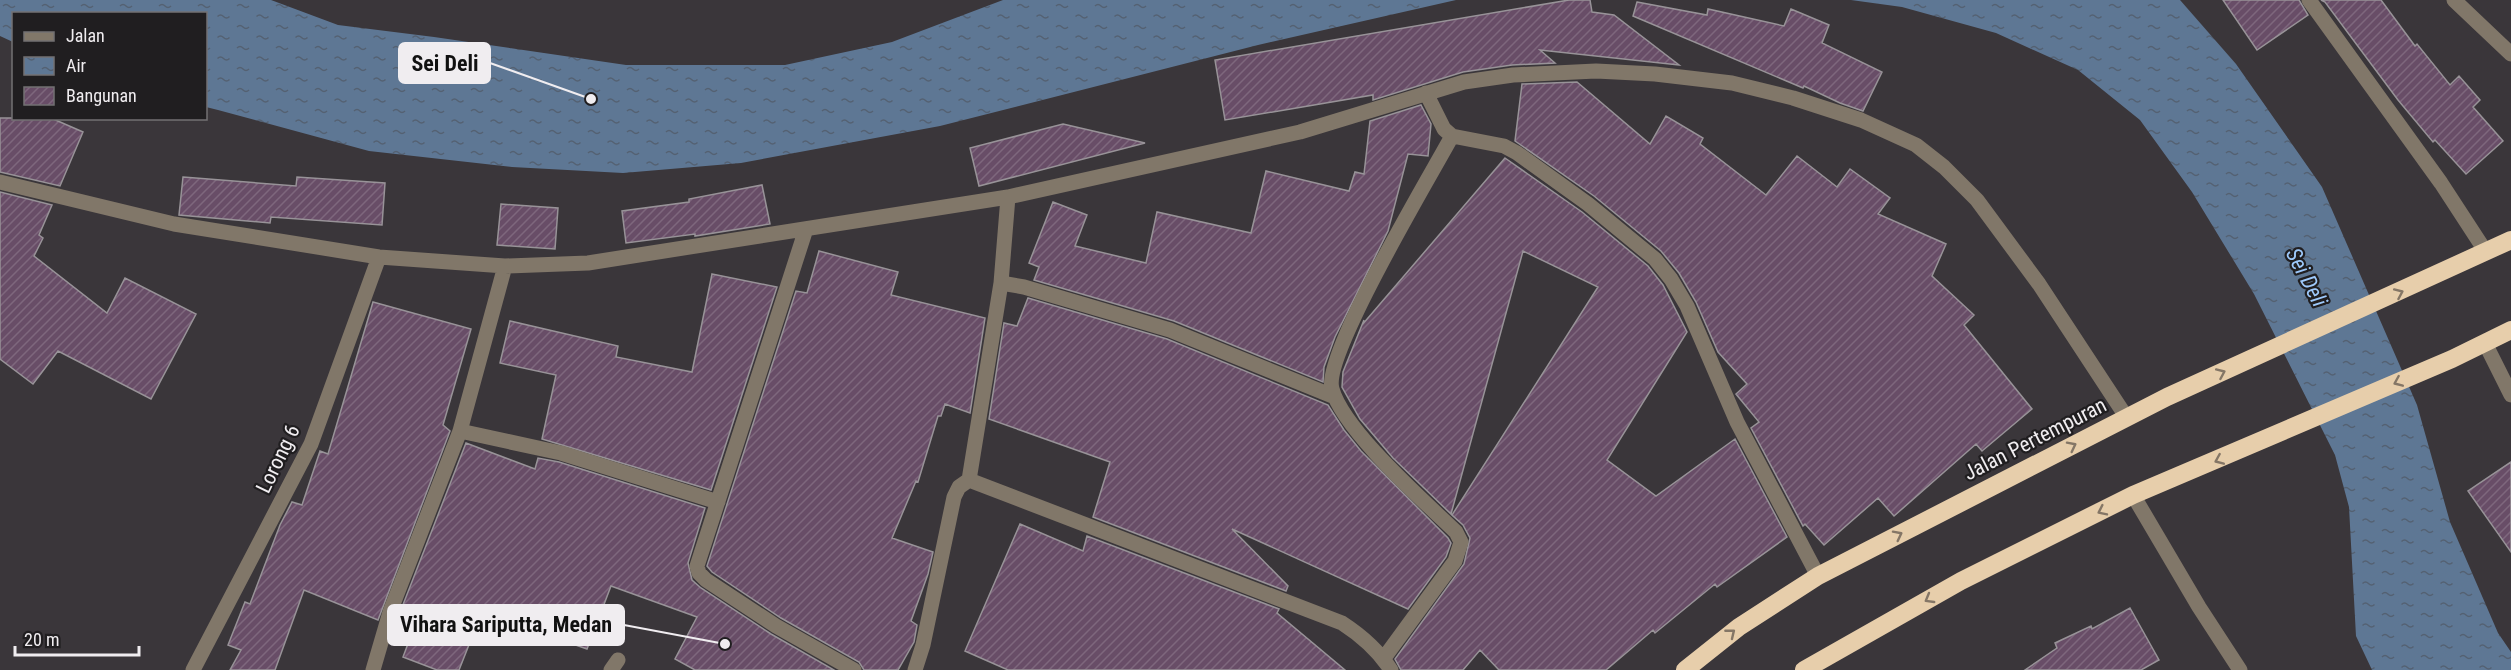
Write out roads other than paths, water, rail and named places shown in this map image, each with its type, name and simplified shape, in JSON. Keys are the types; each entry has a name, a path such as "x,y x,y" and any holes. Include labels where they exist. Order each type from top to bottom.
{"highway":[{"name":"Jalan Pertempuran","path":"1685,670 1739,627 1818,576 2167,397 2511,240"},
{"path":"1804,670 1961,580 2133,495 2452,359 2511,330"}],"street":[{"path":"2309,0 2441,183 2486,252"},
{"path":"2454,0 2511,54"},
{"path":"0,182 174,224 379,257 505,266 588,263 1008,197 1300,132 1464,82 1513,75 1596,71 1655,74 1732,83 1793,98 1861,120 1916,145 1944,167 1977,200 2039,284 2127,418"},
{"path":"1426,93 1444,129 1452,136 1504,146 1518,153 1588,204 1654,259 1671,279 1687,306 1737,422 1818,576"},
{"path":"969,480 1342,623 1362,636 1388,664 1455,561 1461,542 1456,532 1399,476 1351,423 1335,397 1331,386 1331,373 1336,355 1358,307 1452,136"},
{"path":"915,670 923,645 954,497 959,487 969,480 1001,283 1008,197"},
{"path":"806,229 699,556 699,573 776,626 854,670"},
{"name":"Lorong 6","path":"194,670 311,444 379,257"},
{"path":"373,670 390,612 460,431 505,266"},
{"path":"1001,283 1024,287 1170,330 1335,397"},
{"path":"2485,343 2511,395"},
{"path":"460,431 561,453 718,502"},
{"path":"2133,495 2199,607 2240,670"}],"water":[{"path":"0,0 271,0 338,25 626,65 785,65 892,42 1003,0 1456,0 1258,45 940,126 741,163 623,173 512,167 369,151 207,107 207,12 12,12 12,42 0,36"},
{"path":"1851,0 2180,0 2236,64 2322,187 2417,405 2450,522 2498,633 2511,652 2511,670 2372,670 2356,636 2349,507 2335,455 2254,294 2192,192 2140,120 2078,70 1996,33 1902,7"}],"place":[{"name":"Sei Deli","path":"591,99"},
{"name":"Vihara Sariputta, Medan","path":"725,644"}]}
